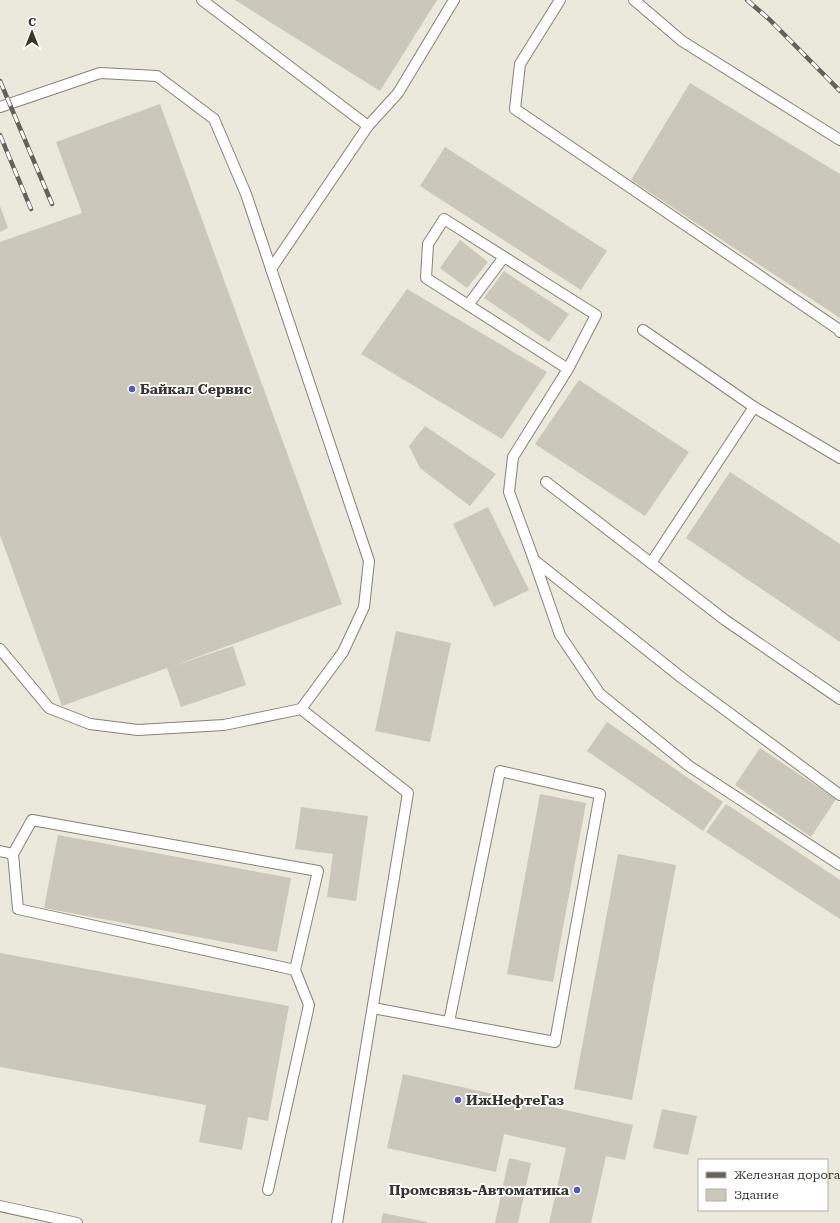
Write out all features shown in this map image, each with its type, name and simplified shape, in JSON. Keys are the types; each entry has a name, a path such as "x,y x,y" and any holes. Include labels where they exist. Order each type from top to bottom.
{"lane":[{"path":"202,0 368,126"},
{"path":"271,268 368,126 398,93 454,0"},
{"path":"560,0 520,64 515,109 838,329 840,332"},
{"path":"634,0 682,41 840,140"},
{"path":"0,107 100,73 157,76 214,119 246,194 369,561 364,606 343,652 301,709 224,725 138,730 90,724 49,708 0,649"},
{"path":"568,369 426,278 428,244 444,219 596,315 568,369 513,457 509,492 560,635 600,694 689,766 840,865"},
{"path":"468,305 504,257"},
{"path":"643,330 754,407 840,458"},
{"path":"651,563 754,407"},
{"path":"546,482 725,620 840,699"},
{"path":"534,560 682,678 840,795"},
{"path":"301,709 408,793 337,1223"},
{"path":"373,1008 555,1042 600,794 500,771 449,1022"},
{"path":"268,1190 309,1005 295,970 318,871 32,820 13,854 18,909 295,970"},
{"path":"0,851 13,854"},
{"path":"0,1206 77,1223"}],"building":[{"path":"235,0 437,0 380,91"},
{"path":"690,83 840,174 840,318 631,180"},
{"name":"Байкал Сервис","path":"160,104 342,604 170,667 233,646 246,685 181,707 167,668 62,706 0,535 0,242 82,213 56,142"},
{"path":"445,147 607,251 581,290 420,186"},
{"path":"0,206 8,228 0,232"},
{"path":"460,240 488,262 467,288 440,268"},
{"path":"504,271 569,314 549,342 484,298"},
{"path":"407,289 547,372 502,439 361,354"},
{"path":"579,380 689,452 645,516 535,444"},
{"path":"425,426 496,474 470,506 420,468 409,446"},
{"path":"730,472 840,544 840,642 686,538"},
{"path":"488,507 529,590 494,607 453,524"},
{"path":"396,631 451,643 430,742 375,731"},
{"path":"607,722 723,802 703,831 587,751"},
{"path":"760,748 836,799 811,837 735,785"},
{"path":"540,794 586,803 553,982 507,974"},
{"path":"726,804 840,880 840,919 706,832"},
{"path":"301,807 368,816 356,901 327,897 333,854 295,849"},
{"path":"58,835 291,878 277,952 44,908"},
{"path":"618,854 676,865 632,1100 574,1089"},
{"path":"0,953 289,1006 268,1121 248,1117 242,1150 199,1142 206,1105 0,1067"},
{"name":"ИжНефтеГаз","path":"403,1074 633,1125 625,1160 606,1156 591,1223 549,1223 566,1148 504,1134 496,1172 387,1148"},
{"path":"662,1109 697,1116 688,1155 653,1148"},
{"path":"509,1158 531,1163 518,1223 495,1223"},
{"path":"383,1213 427,1222 427,1223 381,1223"}],"railway":[{"path":"747,0 770,20 840,91"},
{"path":"0,81 52,204"},
{"path":"0,135 31,209"}],"place":[{"name":"Байкал Сервис","path":"132,389"},
{"name":"ИжНефтеГаз","path":"458,1100"},
{"name":"Промсвязь-Автоматика","path":"577,1190"}]}
